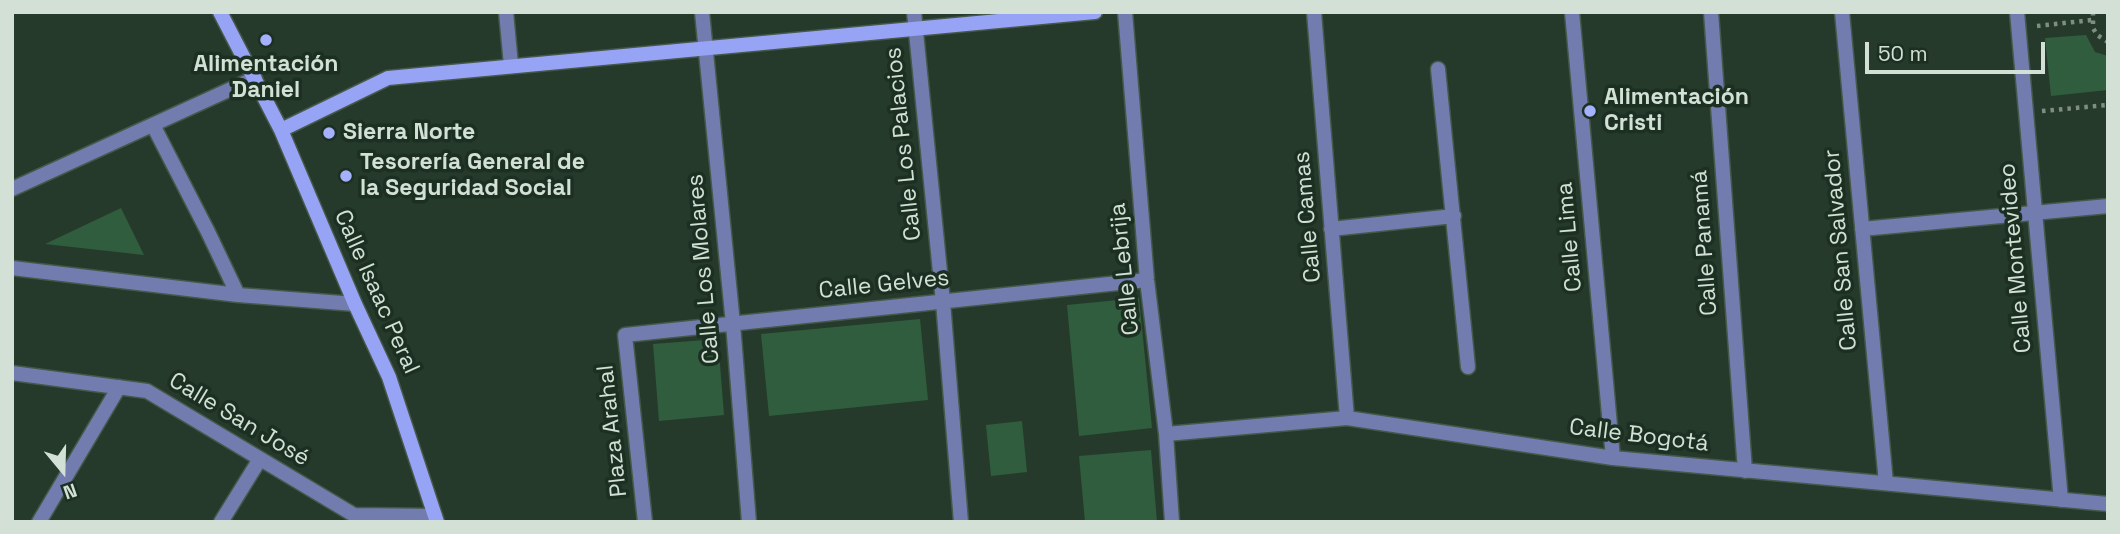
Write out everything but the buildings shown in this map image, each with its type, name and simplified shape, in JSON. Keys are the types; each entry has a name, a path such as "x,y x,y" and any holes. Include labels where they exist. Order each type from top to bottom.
{"street":[{"name":"Calle Isaac Peral","path":"220,12 281,130 389,377 436,519"},
{"path":"506,12 511,65"},
{"name":"Calle Los Molares","path":"702,12 733,324 749,522"},
{"name":"Calle Los Palacios","path":"914,12 943,302 961,522"},
{"path":"281,130 388,78 1095,12"},
{"name":"Calle Lebrija","path":"1125,12 1147,280 1166,434 1172,522"},
{"name":"Calle Camas","path":"1314,12 1347,418"},
{"name":"Calle Lima","path":"1572,12 1614,458"},
{"name":"Calle Panamá","path":"1711,12 1745,471"},
{"name":"Calle San Salvador","path":"1842,12 1886,484"},
{"name":"Calle Montevideo","path":"2017,12 2061,500"},
{"path":"1438,69 1468,367"},
{"path":"12,189 256,78"},
{"path":"153,125 238,295"},
{"path":"1862,229 2108,206"},
{"path":"1331,229 1454,216"},
{"path":"12,268 238,295 355,304"},
{"name":"Calle Gelves","path":"625,335 1147,280"},
{"name":"Plaza Arahal","path":"625,335 645,522"},
{"name":"Calle San José","path":"12,373 147,391 354,515 436,519"},
{"path":"39,522 118,387"},
{"name":"Calle Bogotá","path":"1166,434 1347,418 1614,458 2108,504"},
{"path":"221,522 260,459"}],"path":[{"path":"2093,12 2092,20 2097,35 2108,42"},
{"path":"2018,28 2092,20"},
{"path":"2026,113 2108,105"}],"green space":[{"path":"2086,35 2095,52 2108,56 2108,90 2051,96 2045,38"},
{"path":"121,208 144,255 45,244"},
{"path":"1139,298 1152,428 1079,436 1067,305"},
{"path":"920,319 928,400 769,416 761,334"},
{"path":"718,339 724,415 659,421 653,344"},
{"path":"1022,421 1027,472 991,476 986,425"},
{"path":"1151,450 1157,522 1085,522 1079,456"}],"place":[{"name":"Alimentación Daniel","path":"266,40"},
{"name":"Alimentación Cristi","path":"1590,111"},
{"name":"Sierra Norte","path":"329,133"},
{"name":"Tesorería General de la Seguridad Social","path":"346,176"}]}
